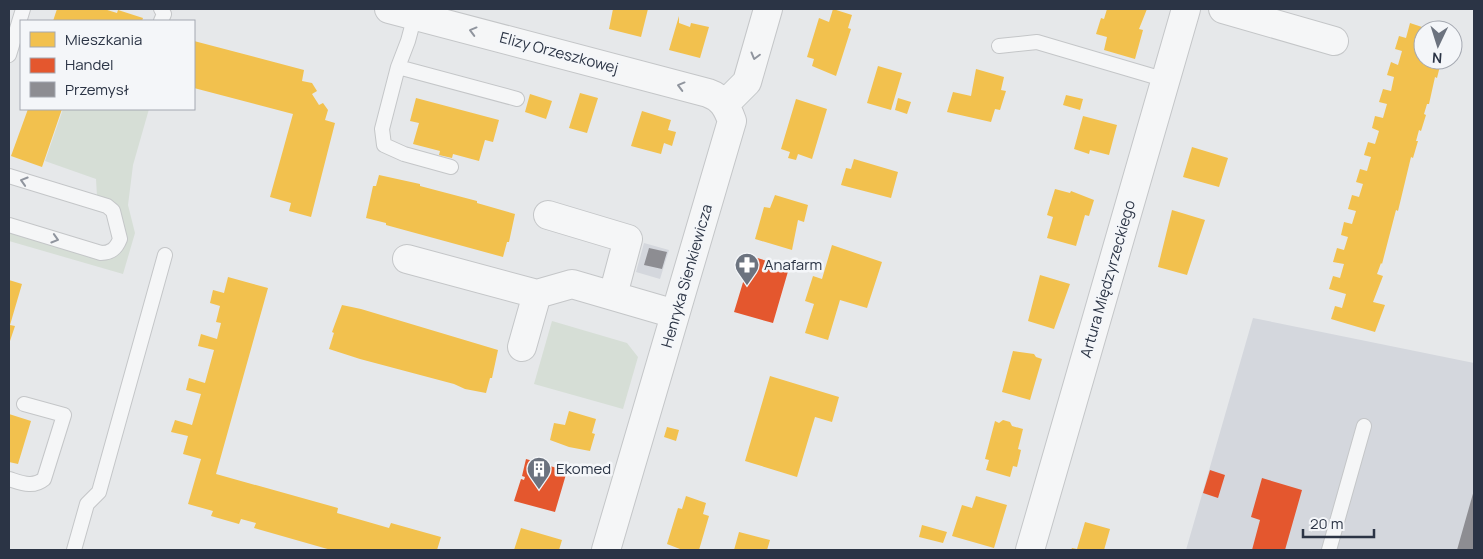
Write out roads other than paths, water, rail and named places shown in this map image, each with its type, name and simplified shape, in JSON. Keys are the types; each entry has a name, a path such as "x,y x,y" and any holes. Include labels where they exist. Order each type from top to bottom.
{"street":[{"path":"725,104 747,82 768,9"},
{"name":"Artura Międzyrzeckiego","path":"1030,550 1186,9"},
{"path":"1223,9 1334,41"},
{"name":"Elizy Orzeszkowej","path":"402,12 708,93 715,95 725,104"},
{"name":"Henryka Sienkiewicza","path":"606,550 732,121 725,104"},
{"path":"548,215 628,239 613,296"},
{"path":"407,259 537,294 572,284 676,314"},
{"path":"522,347 537,294"}],"lane":[{"path":"9,56 23,9"},
{"path":"402,12 408,41 398,67 382,129 384,145 404,154 451,166"},
{"path":"999,46 1037,42 1166,80"},
{"path":"398,67 517,99"},
{"path":"9,176 107,206 113,211 120,240 115,248 106,253 101,253 9,225"},
{"path":"74,550 87,504 99,492 164,254"},
{"path":"9,479 28,485 40,483 44,479 64,415 24,404"},
{"path":"1328,550 1364,426"}],"place":[{"name":"Anafarm","path":"747,286"},
{"name":"Ekomed","path":"539,490"}]}
